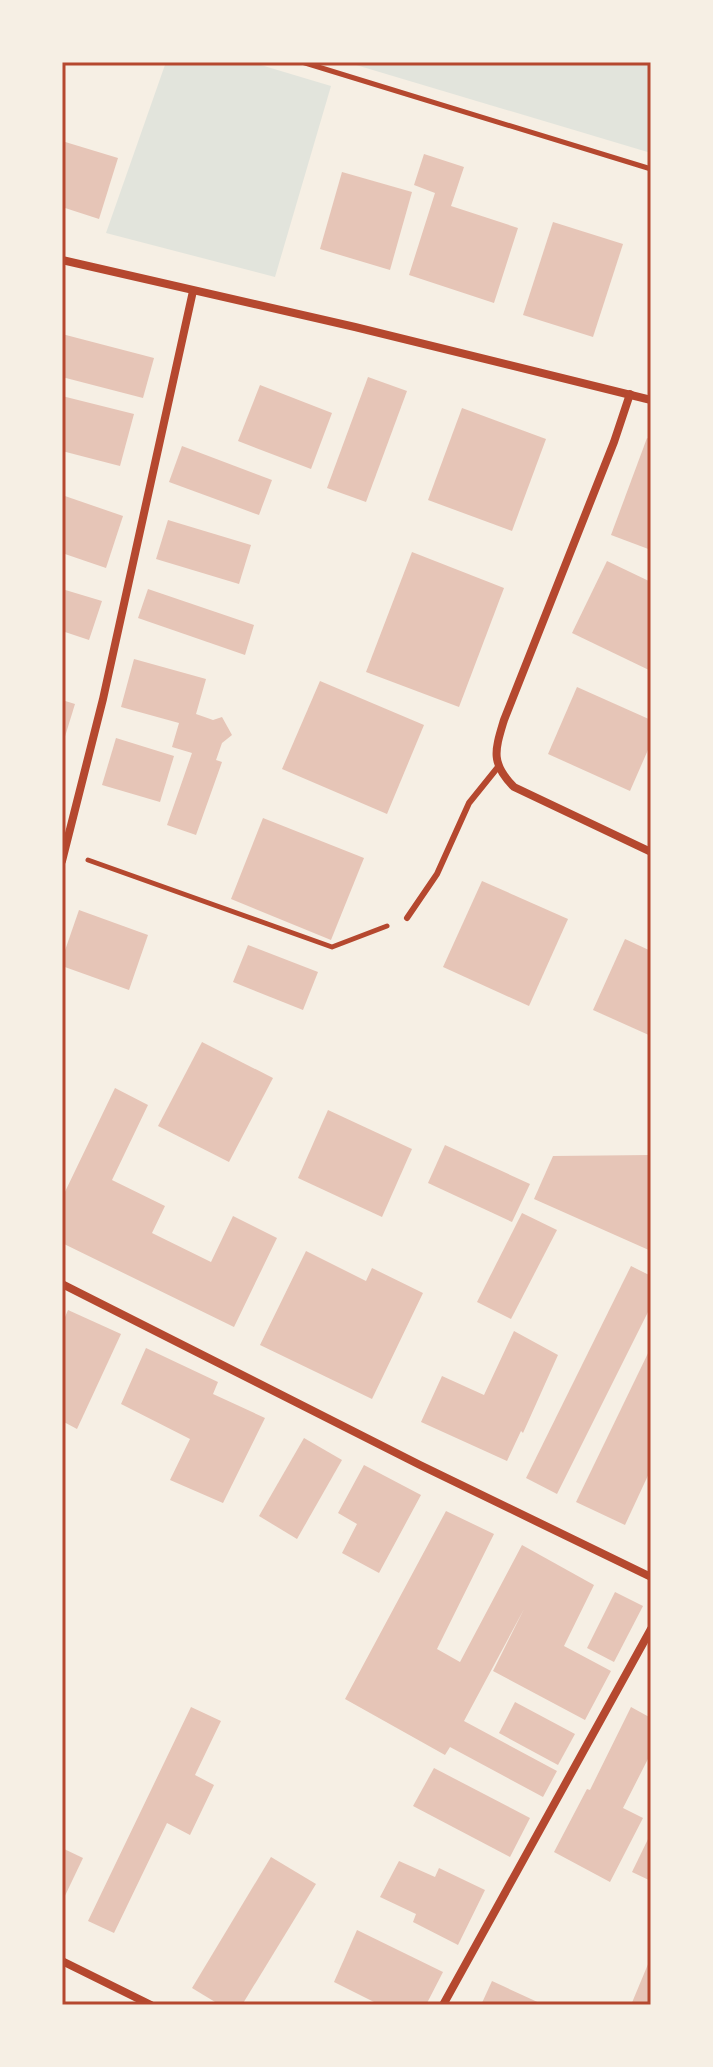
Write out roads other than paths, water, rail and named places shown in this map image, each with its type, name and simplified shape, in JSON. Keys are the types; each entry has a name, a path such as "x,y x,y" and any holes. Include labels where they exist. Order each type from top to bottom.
{"street":[{"path":"62,260 355,327 651,400"},
{"path":"62,861 103,699 193,291"},
{"path":"630,394 504,720 496,754 498,767 514,787 651,852"},
{"path":"62,1284 420,1465 651,1577"},
{"path":"443,2005 651,1629"},
{"path":"62,1961 151,2005"}],"lane":[{"path":"407,918 437,874 469,803 498,767"}]}
